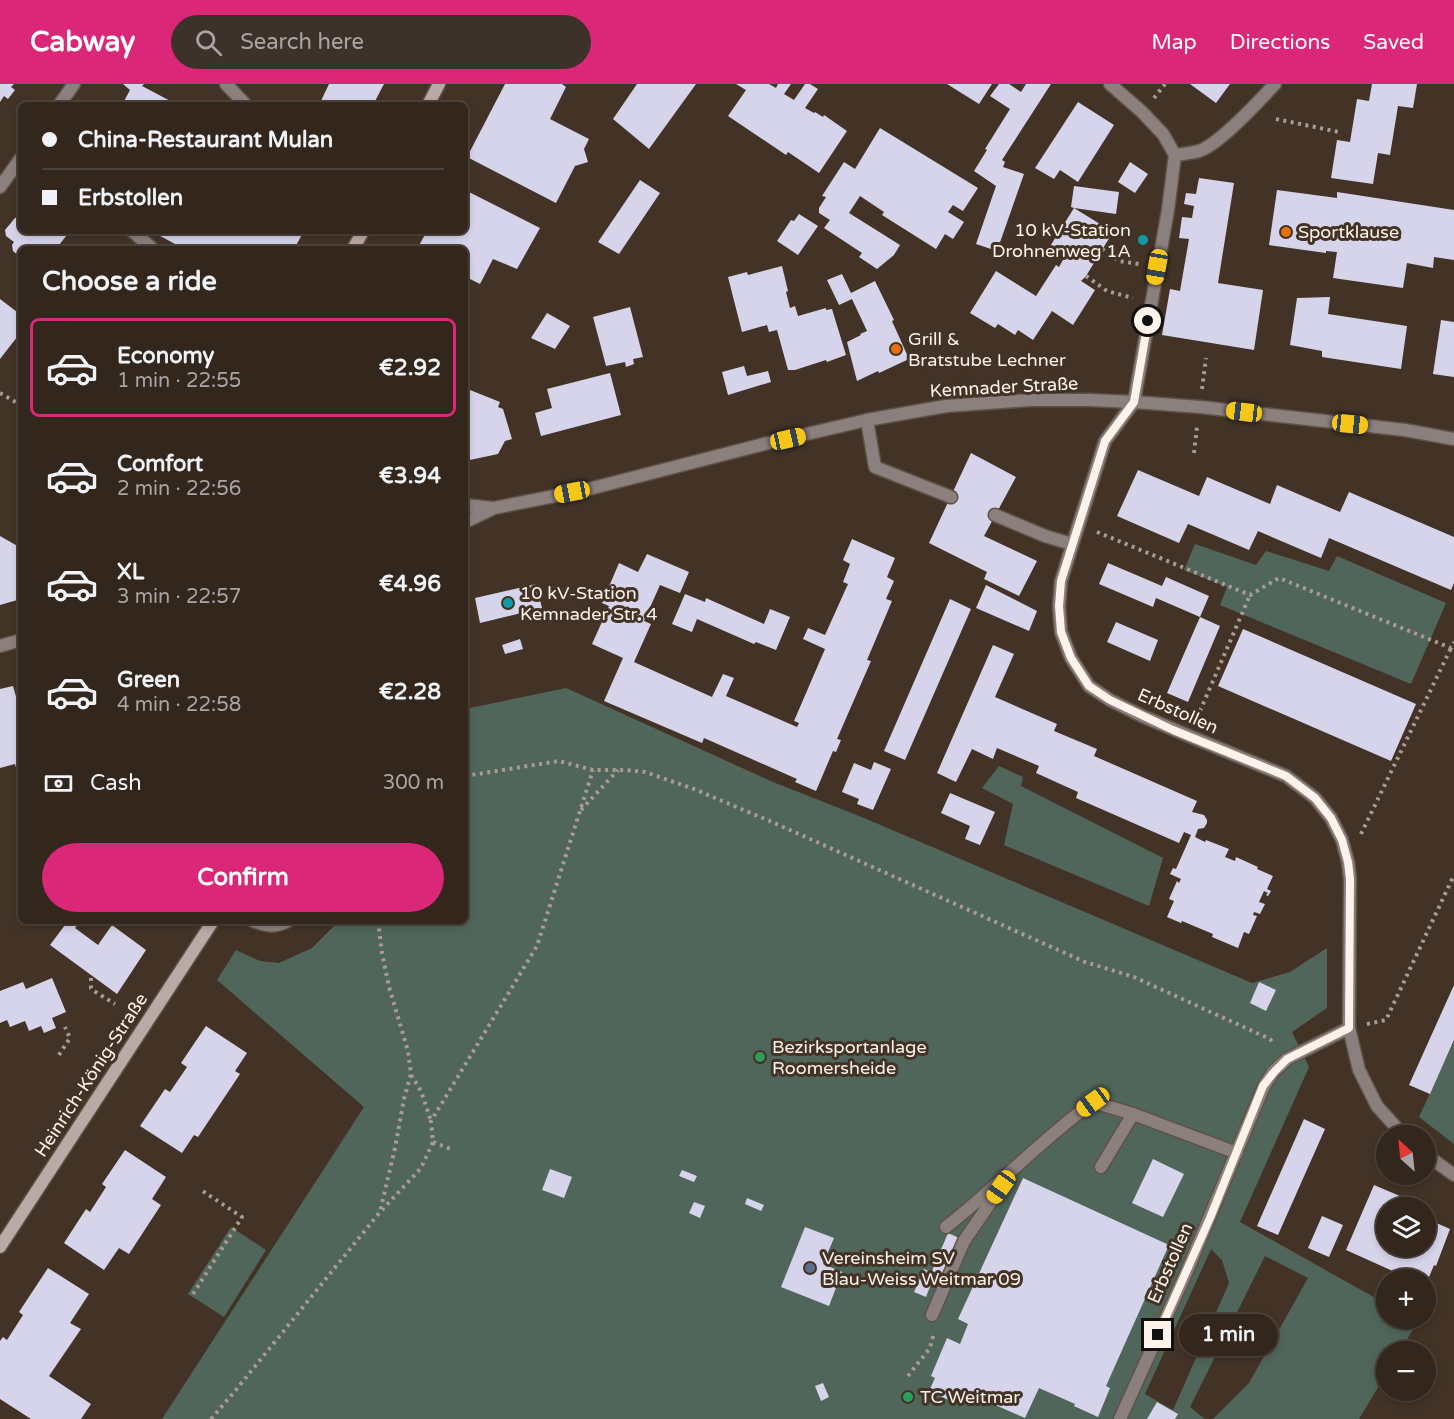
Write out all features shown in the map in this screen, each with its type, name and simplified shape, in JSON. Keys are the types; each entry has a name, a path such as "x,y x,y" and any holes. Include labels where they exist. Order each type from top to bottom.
{"main road":[{"path":"430,102 439,84"},
{"name":"Heinrich-König-Straße","path":"0,1247 211,924"}],"street":[{"path":"61,102 74,84"},
{"path":"226,84 243,102"},
{"path":"1110,84 1163,134 1175,155 1168,210 1134,402"},
{"path":"1175,155 1200,151 1216,141 1275,84"},
{"path":"0,187 18,162"},
{"path":"136,234 150,246"},
{"name":"Kemnader Straße","path":"468,521 494,508 585,490 867,420 946,406 1030,400 1090,400 1200,406 1405,430 1454,439"},
{"name":"Erbstollen","path":"1134,402 1105,441 1078,524 1061,581 1059,606 1061,632 1071,658 1089,686 1110,700 1143,716 1286,776 1315,798 1331,818 1342,840 1350,879 1349,1028 1359,1070 1377,1107 1394,1125"},
{"path":"867,420 875,467 951,497"},
{"name":"Kemnader Straße","path":"468,505 494,508"},
{"path":"996,515 1045,536 1072,544"},
{"path":"0,646 18,641"},
{"path":"260,924 267,927 281,924"},
{"name":"Erbstollen","path":"1120,1419 1187,1271 1263,1086 1287,1059 1349,1028"},
{"path":"946,1227 1093,1102 1133,1114 1237,1154"},
{"path":"1101,1167 1133,1114"},
{"path":"1436,1162 1454,1175"},
{"path":"932,1315 964,1241 1013,1169"}],"path":[{"path":"1276,118 1339,132"},
{"path":"1102,249 1119,261 1157,267"},
{"path":"1086,276 1107,291 1151,302"},
{"path":"0,393 18,403"},
{"path":"1078,524 1250,595"},
{"path":"1189,736 1250,595 1279,578 1453,649"},
{"path":"1348,862 1453,649 1454,642"},
{"path":"468,776 559,761 593,770 645,772 694,789 1085,962 1134,977 1270,1039 1287,1059"},
{"path":"431,1121 537,946 593,770"},
{"path":"579,812 618,770"},
{"path":"1349,1028 1386,1020 1454,875"},
{"path":"211,1419 380,1212 421,1168 433,1142 431,1121 421,1091 411,1074 408,1051 387,976 378,924"},
{"path":"91,978 91,988 115,1004"},
{"path":"59,1055 70,1038 65,1027"},
{"path":"380,1212 411,1074"},
{"path":"433,1142 453,1149"},
{"path":"193,1294 242,1217 201,1190"},
{"path":"908,1376 930,1348 934,1333"}],"green space":[{"path":"1195,544 1256,565 1266,551 1329,571 1337,556 1446,603 1411,684 1220,605 1227,587 1184,570"},
{"path":"566,688 773,782 864,818 1252,983 1290,972 1327,948 1327,1008 1292,1032 1309,1067 1240,1222 1376,1298 1376,1329 1413,1329 1406,1341 1376,1341 1376,1391 1359,1419 1213,1419 1249,1383 1308,1278 1265,1256 1190,1407 1205,1419 162,1419 364,1107 217,980 236,950 260,961 279,963 312,948 336,924 468,924 468,708","holes":["1211,1249 1222,1260 1229,1283 1173,1410 1145,1394"]},
{"path":"999,766 1023,777 1021,786 1163,858 1149,906 1004,845 1013,804 982,788"},
{"path":"1454,1041 1454,1144 1436,1130 1436,1125 1429,1125 1419,1117"},
{"path":"231,1227 266,1250 224,1317 188,1294"}],"building":[{"path":"0,84 14,84 11,87 15,90 8,99 4,96 0,102"},
{"path":"123,84 144,84 142,86 172,102 124,102 130,90"},
{"path":"329,84 384,84 375,102 320,102"},
{"path":"505,84 562,84 566,87 550,119 589,139 584,149 588,162 575,166 556,203 468,158"},
{"path":"637,84 696,84 649,149 613,119"},
{"path":"736,84 769,84 776,88 778,84 791,84 784,94 794,100 805,84 818,89 805,108 823,117 824,115 847,131 819,173 788,152 786,155 728,116 746,90"},
{"path":"947,84 992,84 979,104"},
{"path":"999,84 1009,84 1021,92 1026,84 1051,84 1002,160 1005,162 1003,167 1024,174 997,251 976,244 996,186 974,171 1010,109 990,96"},
{"path":"1190,84 1230,84 1216,103"},
{"path":"1372,84 1417,84 1413,108 1398,106 1390,155 1378,153 1373,184 1331,178 1337,140 1350,142 1357,99 1369,101"},
{"path":"1078,102 1114,125 1078,182 1060,170 1054,179 1035,168"},
{"path":"880,128 978,188 963,211 953,205 948,212 964,222 953,239 945,234 936,249 882,215 884,212 860,196 849,213 900,245 894,255 877,269 859,257 862,253 824,228 830,220 819,213 819,208 826,197 822,196 844,162 855,169"},
{"path":"1130,162 1148,174 1135,193 1118,182"},
{"path":"1199,178 1234,183 1218,283 1263,290 1254,350 1162,335 1170,289 1180,291 1189,239 1179,238 1182,217 1192,218 1194,206 1184,204 1186,193 1196,194"},
{"path":"640,180 660,193 619,254 598,242"},
{"path":"1074,186 1119,192 1116,214 1071,207"},
{"path":"1277,190 1337,198 1337,192 1454,210 1454,260 1434,257 1433,268 1407,263 1403,288 1333,278 1337,252 1326,251 1326,253 1269,245"},
{"path":"468,192 540,228 517,269 493,259 480,284 470,279 468,283 468,246 419,246 425,234 468,234"},
{"path":"1074,208 1113,232 1081,281 1095,290 1073,325 1052,311 1033,340 1018,330 1015,335 998,324 995,328 970,313 996,271 1036,296 1056,265 1059,267 1064,258 1049,248"},
{"path":"799,214 818,226 798,255 777,241 791,220 794,221"},
{"path":"18,218 18,234 68,234 58,246 18,246 18,255 13,251 14,242 6,236 5,230"},
{"path":"157,234 302,234 296,246 174,246 175,244"},
{"path":"782,266 790,308 795,306 798,316 826,308 826,310 832,309 846,355 827,362 826,360 788,370 777,330 769,332 767,325 742,332 728,277 747,272 748,275"},
{"path":"842,274 851,293 875,281 894,320 892,321 909,359 857,381 847,342 867,331 852,299 839,305 827,280"},
{"path":"1330,297 1328,314 1407,326 1401,369 1322,357 1322,351 1290,345 1297,298"},
{"path":"0,299 18,313 18,336 0,359"},
{"path":"630,307 643,357 633,359 634,364 626,367 625,362 606,366 593,317"},
{"path":"547,313 570,326 555,349 531,338"},
{"path":"1441,320 1454,322 1454,377 1433,374"},
{"path":"744,366 747,376 768,371 771,382 728,395 722,372"},
{"path":"610,373 621,415 541,436 535,413 552,408 547,389"},
{"path":"468,389 500,402 498,407 503,409 512,439 505,441 498,454 468,460"},
{"path":"971,453 1016,477 984,536 1037,561 1019,596 984,579 987,572 929,543"},
{"path":"1138,470 1199,496 1207,477 1270,504 1277,485 1340,512 1349,492 1454,537 1454,583 1451,590 1329,538 1321,558 1258,531 1249,550 1188,524 1179,543 1117,516"},
{"path":"0,536 18,546 18,600 0,605"},
{"path":"852,539 895,558 887,577 894,581 886,599 892,601 867,660 871,661 837,739 841,740 836,752 833,751 816,791 795,782 797,779 704,738 702,743 604,701 623,658 592,644 609,606 602,603 619,563 638,572 647,554 689,572 680,593 660,585 644,621 651,624 634,662 712,697 723,674 734,678 726,696 797,727 799,723 794,721 825,649 803,639 808,628 825,635 848,584 843,582 850,564 843,560"},
{"path":"1108,563 1162,586 1166,577 1209,596 1200,617 1156,598 1153,607 1099,584"},
{"name":"10 kV-Station Kemnader Str. 4","path":"536,584 542,608 480,623 475,598"},
{"path":"986,585 1037,611 1029,631 976,608"},
{"path":"685,594 705,602 706,598 764,624 770,609 790,617 776,650 756,642 754,644 697,619 692,632 672,624"},
{"path":"950,599 971,609 905,760 884,751"},
{"path":"1200,617 1220,626 1188,702 1167,693"},
{"path":"1116,622 1158,640 1150,661 1107,642"},
{"path":"1243,629 1416,704 1391,761 1218,686"},
{"path":"520,639 523,649 505,654 502,645"},
{"path":"993,645 1014,654 995,697 1057,724 1054,731 1097,749 1094,756 1197,801 1192,812 1204,815 1207,823 1204,828 1198,829 1195,837 1229,849 1225,857 1235,861 1236,857 1273,876 1267,889 1271,891 1268,896 1266,895 1268,893 1264,891 1259,902 1265,904 1260,914 1254,912 1253,915 1257,916 1249,934 1244,932 1238,948 1212,937 1213,934 1167,917 1174,901 1169,899 1177,881 1179,883 1181,879 1170,874 1173,868 1176,869 1191,835 1184,832 1179,843 1076,798 1078,792 1036,773 1039,766 997,748 993,759 972,749 956,782 937,773"},
{"path":"13,686 18,704 17,771 15,764 0,768 0,689"},
{"path":"874,762 891,769 873,810 857,804 859,799 842,792 854,763 871,770"},
{"path":"950,793 995,812 980,845 965,839 970,826 941,813"},
{"path":"66,924 78,924 75,928 98,945 112,925 146,950 117,994 50,945"},
{"path":"52,978 66,1012 52,1018 56,1028 44,1033 41,1026 29,1031 25,1021 10,1027 7,1020 0,1023 0,991 23,982 26,989"},
{"path":"1259,982 1276,990 1266,1011 1250,1003"},
{"path":"1454,985 1454,1040 1430,1094 1409,1085"},
{"path":"206,1026 247,1053 235,1071 240,1074 198,1137 194,1135 182,1153 140,1126 165,1089 170,1092 187,1067 181,1063"},
{"path":"1304,1119 1325,1129 1278,1235 1257,1226"},
{"path":"125,1150 166,1177 152,1199 161,1205 129,1254 119,1248 104,1270 64,1243 86,1209 90,1212 106,1187 102,1184"},
{"path":"1153,1159 1184,1174 1163,1217 1132,1203"},
{"path":"550,1169 572,1177 564,1198 542,1190"},
{"path":"682,1170 697,1176 694,1182 679,1176"},
{"name":"TC Weitmar","path":"1023,1178 1169,1245 1106,1386 1110,1388 1098,1417 1039,1388 1025,1418 959,1389 953,1402 929,1391 935,1378 931,1376 947,1338 960,1344 968,1324 958,1319"},
{"path":"1374,1185 1402,1197 1376,1197 1376,1257 1436,1257 1436,1223 1450,1229 1436,1266 1434,1265 1432,1269 1388,1269 1346,1250"},
{"path":"747,1198 764,1205 761,1211 745,1204"},
{"path":"694,1202 705,1206 700,1218 689,1213"},
{"path":"1322,1216 1343,1225 1329,1257 1308,1248"},
{"name":"Vereinsheim SV Blau-Weiss Weitmar 09","path":"805,1227 834,1238 823,1264 842,1272 829,1306 781,1287"},
{"path":"948,1233 959,1238 943,1276 932,1271"},
{"path":"48,1268 89,1294 70,1323 81,1329 49,1376 91,1404 81,1419 31,1419 0,1399 0,1341 3,1337 7,1340 23,1315 19,1312"},
{"path":"924,1269 935,1274 926,1297 914,1292"},
{"path":"823,1383 829,1397 821,1401 815,1386"},
{"path":"1157,1402 1178,1414 1175,1419 1147,1419"}],"place":[{"name":"Sportklause","path":"1286,232"},
{"name":"10 kV-Station Drohnenweg 1A","path":"1143,240"},
{"name":"Grill & Bratstube Lechner","path":"896,349"},
{"name":"10 kV-Station Kemnader Str. 4","path":"508,603"},
{"name":"Bezirksportanlage Roomersheide","path":"760,1057"},
{"name":"Vereinsheim SV Blau-Weiss Weitmar 09","path":"810,1268"},
{"name":"TC Weitmar","path":"908,1397"}],"route":[{"path":"1148,321 1134,402 1105,441 1061,581 1059,606 1061,632 1071,658 1089,686 1110,700 1173,730 1286,776 1315,798 1331,818 1342,840 1350,879 1349,1028 1287,1059 1263,1086 1237,1154 1158,1335"}]}
